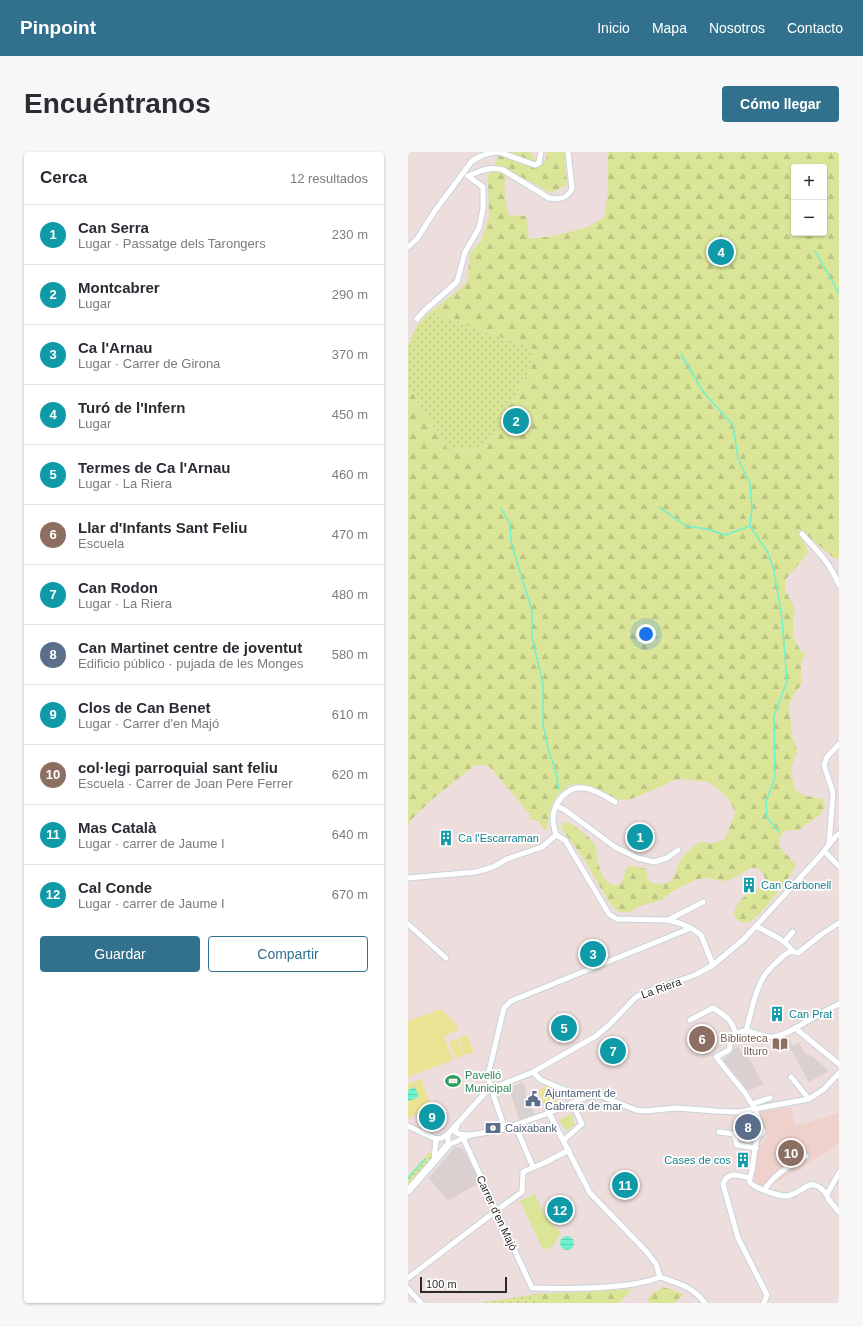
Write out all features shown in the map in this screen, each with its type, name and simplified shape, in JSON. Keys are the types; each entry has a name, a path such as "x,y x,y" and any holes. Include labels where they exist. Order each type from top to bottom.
{"street":[{"path":"408,247 417,239 434,212 472,161 490,153 499,152 535,165 539,163 541,152"},
{"path":"457,180 486,168 495,168 503,170 548,198 556,200 563,198 572,189 568,152"},
{"path":"417,319 425,310 458,282 465,252 479,228 483,209 483,187 468,176"},
{"path":"802,534 826,560 839,585"},
{"path":"829,844 834,793 824,765 827,757 839,744"},
{"path":"556,835 553,818 561,797 569,791 578,787 586,788 615,802"},
{"path":"557,806 565,810 615,847 638,858 654,862 667,858 678,850"},
{"name":"La Riera","path":"448,1134 485,1093 533,1072 596,1036 636,997 694,975 713,965 744,939 839,834"},
{"path":"408,878 476,872 494,867 507,859 542,847 556,835"},
{"path":"556,835 565,840 609,914 616,919 668,920 690,928 701,935 713,965"},
{"path":"824,851 839,866"},
{"path":"668,920 703,902"},
{"path":"746,1031 758,987 771,967 786,952 798,952 839,923"},
{"path":"408,924 446,958"},
{"path":"756,926 777,937 793,951"},
{"path":"505,1129 488,1075 504,1008 511,1001 690,928"},
{"path":"784,942 793,932"},
{"path":"839,1004 794,1028 772,1037 746,1031 739,1032 734,1037 729,1050 716,1057 743,1090 754,1107 763,1132 757,1140 750,1178 750,1182 753,1186 758,1189 782,1196 790,1196 812,1184 818,1186 827,1194 830,1201 839,1212"},
{"path":"690,1020 713,1008 724,1014 730,1020 736,1035"},
{"path":"794,1028 839,1064"},
{"path":"533,1072 541,1080 584,1098"},
{"path":"754,1107 764,1108 809,1099 824,1089 839,1073"},
{"path":"791,1077 809,1099"},
{"path":"408,1191 448,1145 471,1135 505,1129 584,1098 601,1096 636,1110 645,1111 676,1108 716,1112 738,1112 754,1107 770,1098"},
{"path":"564,1140 582,1124 572,1103"},
{"path":"549,1113 590,1193 646,1251 656,1264 660,1277 681,1284 696,1292 705,1303"},
{"path":"461,1119 455,1132 459,1134 471,1135"},
{"path":"515,1125 533,1167"},
{"path":"408,1126 436,1139 442,1138 448,1134"},
{"path":"719,1132 734,1134 737,1145 756,1148"},
{"path":"448,1134 448,1145"},
{"name":"Carrer d'en Majó","path":"463,1138 532,1288 566,1289 614,1287 650,1282 660,1277"},
{"path":"434,1161 436,1139"},
{"path":"435,1146 442,1152"},
{"path":"408,1278 496,1210 522,1192 523,1172 569,1150"},
{"path":"764,1190 773,1178 806,1156"},
{"path":"827,1194 839,1172"},
{"path":"750,1178 736,1175 730,1176 725,1178 723,1184 738,1238 767,1295 764,1303"},
{"path":"408,1289 421,1303"}],"shaded area":[{"path":"441,1009 457,1025 458,1030 444,1036 453,1060 408,1077 408,1021"},
{"path":"467,1035 474,1052 465,1055 459,1038"},
{"path":"787,1035 793,1046 799,1043 806,1055 809,1054 828,1070 827,1072 809,1082 784,1037"},
{"path":"458,1039 464,1055 456,1059 449,1042"},
{"path":"737,1046 742,1052 744,1051 763,1084 749,1091 724,1061 725,1058"},
{"path":"421,1079 432,1108 408,1118 408,1084"},
{"path":"523,1082 529,1105 531,1104 535,1115 519,1120 509,1088"},
{"path":"548,1085 559,1104 547,1109 538,1091"},
{"path":"415,1087 419,1097 408,1101 408,1090"},
{"path":"791,1107 795,1126 839,1113 839,1144 769,1187 759,1185 754,1180 759,1146 767,1138 759,1112"},
{"path":"457,1147 463,1149 480,1182 448,1201 429,1178 454,1148"},
{"path":"567,1236 572,1238 574,1243 572,1248 567,1250 562,1248 560,1243 562,1238"}],"green space":[{"path":"494,152 530,152 536,160 546,161 547,152 564,152 567,185 551,193 509,170 505,180 508,215 526,216 529,239 554,236 588,227 604,217 608,193 608,152 839,152 839,559 834,558 802,531 802,538 808,553 786,579 785,590 795,610 793,636 800,650 806,655 801,665 802,684 794,694 789,706 792,736 797,752 792,765 791,773 795,790 806,796 823,799 825,805 821,814 799,830 787,830 782,834 779,843 784,852 796,863 776,895 750,922 737,920 734,913 739,902 747,894 763,886 765,880 764,875 759,869 748,869 736,877 723,881 703,878 678,888 661,900 643,905 629,912 621,912 615,909 609,902 586,862 561,826 563,823 571,824 594,843 601,872 611,884 621,884 627,867 632,866 646,869 647,878 654,884 667,883 674,877 681,859 690,849 701,841 711,844 725,839 735,814 734,809 729,799 708,782 681,779 671,781 629,800 613,799 582,784 570,785 558,794 551,806 547,829 545,830 538,821 528,819 531,816 489,766 475,765 431,800 409,822 408,829 408,386 448,450 478,449 507,424 508,409 534,361 532,348 430,312 467,283 470,253 481,241 489,217 488,175 498,159"},
{"path":"430,312 532,348 534,361 508,409 507,424 478,449 448,450 408,386 408,345 417,326"},
{"path":"571,1114 575,1125 566,1131 559,1120"},
{"path":"429,1152 434,1157 408,1184 408,1176"},
{"path":"535,1194 545,1216 561,1233 553,1246 543,1250 520,1201"},
{"path":"663,1287 684,1294 674,1303 648,1303 649,1296"},
{"path":"633,1289 619,1303 539,1303 536,1294"},
{"path":"536,1294 539,1303 480,1303"}],"waterway":[{"path":"815,251 839,293"},
{"path":"681,354 704,393 733,425 738,459 750,483 752,508 750,526 767,551 774,570 782,619 787,681 774,716 775,777 766,802 767,817 779,832"},
{"path":"659,507 686,526 707,529 725,535 750,526"},
{"path":"501,508 510,524 511,542 532,611 532,637 543,684 543,725 549,752 556,772 559,789"},
{"path":"408,1178 425,1159"}],"place":[{"name":"Turó de l'Infern","path":"721,252"},
{"name":"Montcabrer","path":"516,421"},
{"name":"Can Serra","path":"640,837"},
{"name":"Ca l'Escarraman","path":"446,838"},
{"name":"Can Carbonell","path":"749,885"},
{"name":"Ca l'Arnau","path":"593,954"},
{"name":"Can Prat","path":"777,1014"},
{"name":"Termes de Ca l'Arnau","path":"564,1028"},
{"name":"Llar d'Infants Sant Feliu","path":"702,1039"},
{"name":"Biblioteca Ilturo","path":"780,1044"},
{"name":"Can Rodon","path":"613,1051"},
{"name":"Pavelló Municipal","path":"453,1081"},
{"name":"Ajuntament de Cabrera de mar","path":"533,1099"},
{"name":"Clos de Can Benet","path":"432,1117"},
{"name":"Can Martinet centre de joventut","path":"748,1127"},
{"name":"Caixabank","path":"493,1128"},
{"name":"col·legi parroquial sant feliu","path":"791,1153"},
{"name":"Cases de cos","path":"743,1160"},
{"name":"Mas Català","path":"625,1185"},
{"name":"Cal Conde","path":"560,1210"}]}
